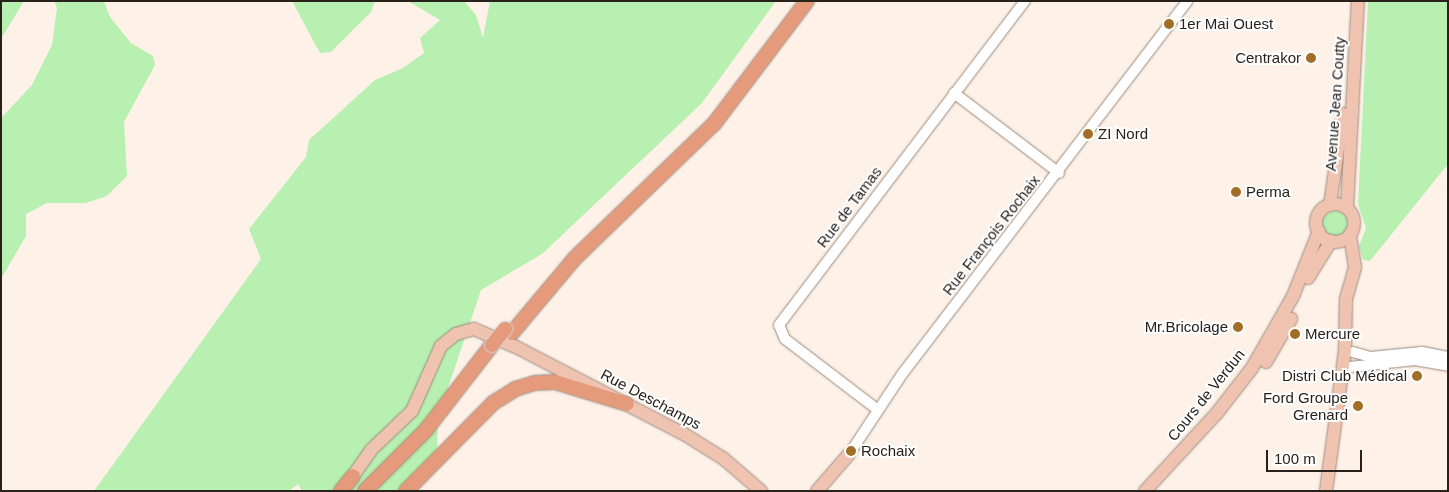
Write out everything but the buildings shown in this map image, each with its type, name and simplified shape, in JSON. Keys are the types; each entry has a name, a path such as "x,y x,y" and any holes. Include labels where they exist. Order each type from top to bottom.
{"highway":[{"path":"378,491 430,440 560,261 704,122 743,74 796,1"},
{"path":"508,331 575,258 714,124 807,1"},
{"path":"365,491 426,430 496,347"},
{"path":"406,491 493,403 515,389 535,383 555,382 627,404"},
{"path":"342,491 353,476"}],"main road":[{"name":"Avenue Jean Coutty","path":"1330,205 1342,127 1349,1"},
{"name":"Avenue Jean Coutty","path":"1347,208 1358,1"},
{"path":"1326,491 1347,327 1349,288 1354,263 1350,234 1354,222 1347,208 1330,205 1318,215 1319,231 1334,241 1354,263"},
{"name":"Cours de Verdun","path":"1155,491 1252,377 1252,368 1293,296 1319,231"},
{"path":"1334,241 1350,234"},
{"name":"Cours de Verdun","path":"1145,491 1188,444 1215,422 1249,387 1278,344 1320,254 1334,241"},
{"path":"1338,401 1350,367 1353,352 1349,288"},
{"path":"1347,327 1350,337 1350,367"},
{"name":"Rue Deschamps","path":"353,476 371,450 412,411 441,346 463,331 486,332 684,434 724,459 761,491"},
{"path":"684,434 737,463 771,491"},
{"path":"1170,474 1188,444"},
{"path":"817,491 849,454"}],"street":[{"name":"Rue de Tamas","path":"878,410 785,339 778,330 780,321 1024,1"},
{"name":"Rue François Rochaix","path":"824,491 903,373 1059,173 1187,1"},
{"path":"954,93 1059,173"},
{"path":"1353,352 1375,357 1407,352 1432,352 1448,357"},
{"path":"1388,363 1405,357 1407,352"},
{"path":"1432,361 1448,366"},
{"path":"1350,367 1388,363 1448,361"}],"green space":[{"path":"1,1 24,1 1,39"},
{"path":"54,1 104,1 110,17 131,43 153,56 155,65 124,122 127,176 107,196 86,203 47,203 26,214 26,236 1,279 1,118 32,85 52,45 57,8"},
{"path":"292,1 375,1 371,12 331,52 320,53"},
{"path":"408,1 464,1 476,15 483,38 490,1 776,1 702,103 542,254 481,290 438,418 437,455 407,491 302,491 298,484 289,491 94,491 261,259 249,229 306,157 309,140 375,80 403,68 424,53 420,38 440,20"},
{"path":"1368,1 1448,1 1448,164 1370,261 1363,260 1359,246 1366,228 1358,204"},
{"path":"1335,211 1344,215 1348,224 1344,233 1335,237 1326,233 1322,224 1326,215"}],"place":[{"name":"1er Mai Ouest","path":"1169,24"},
{"name":"Centrakor","path":"1311,58"},
{"name":"ZI Nord","path":"1088,134"},
{"name":"Perma","path":"1236,192"},
{"name":"Mr.Bricolage","path":"1238,327"},
{"name":"Mercure","path":"1295,334"},
{"name":"Distri Club Médical","path":"1417,376"},
{"name":"Ford Groupe Grenard","path":"1358,406"},
{"name":"Rochaix","path":"851,451"}]}
